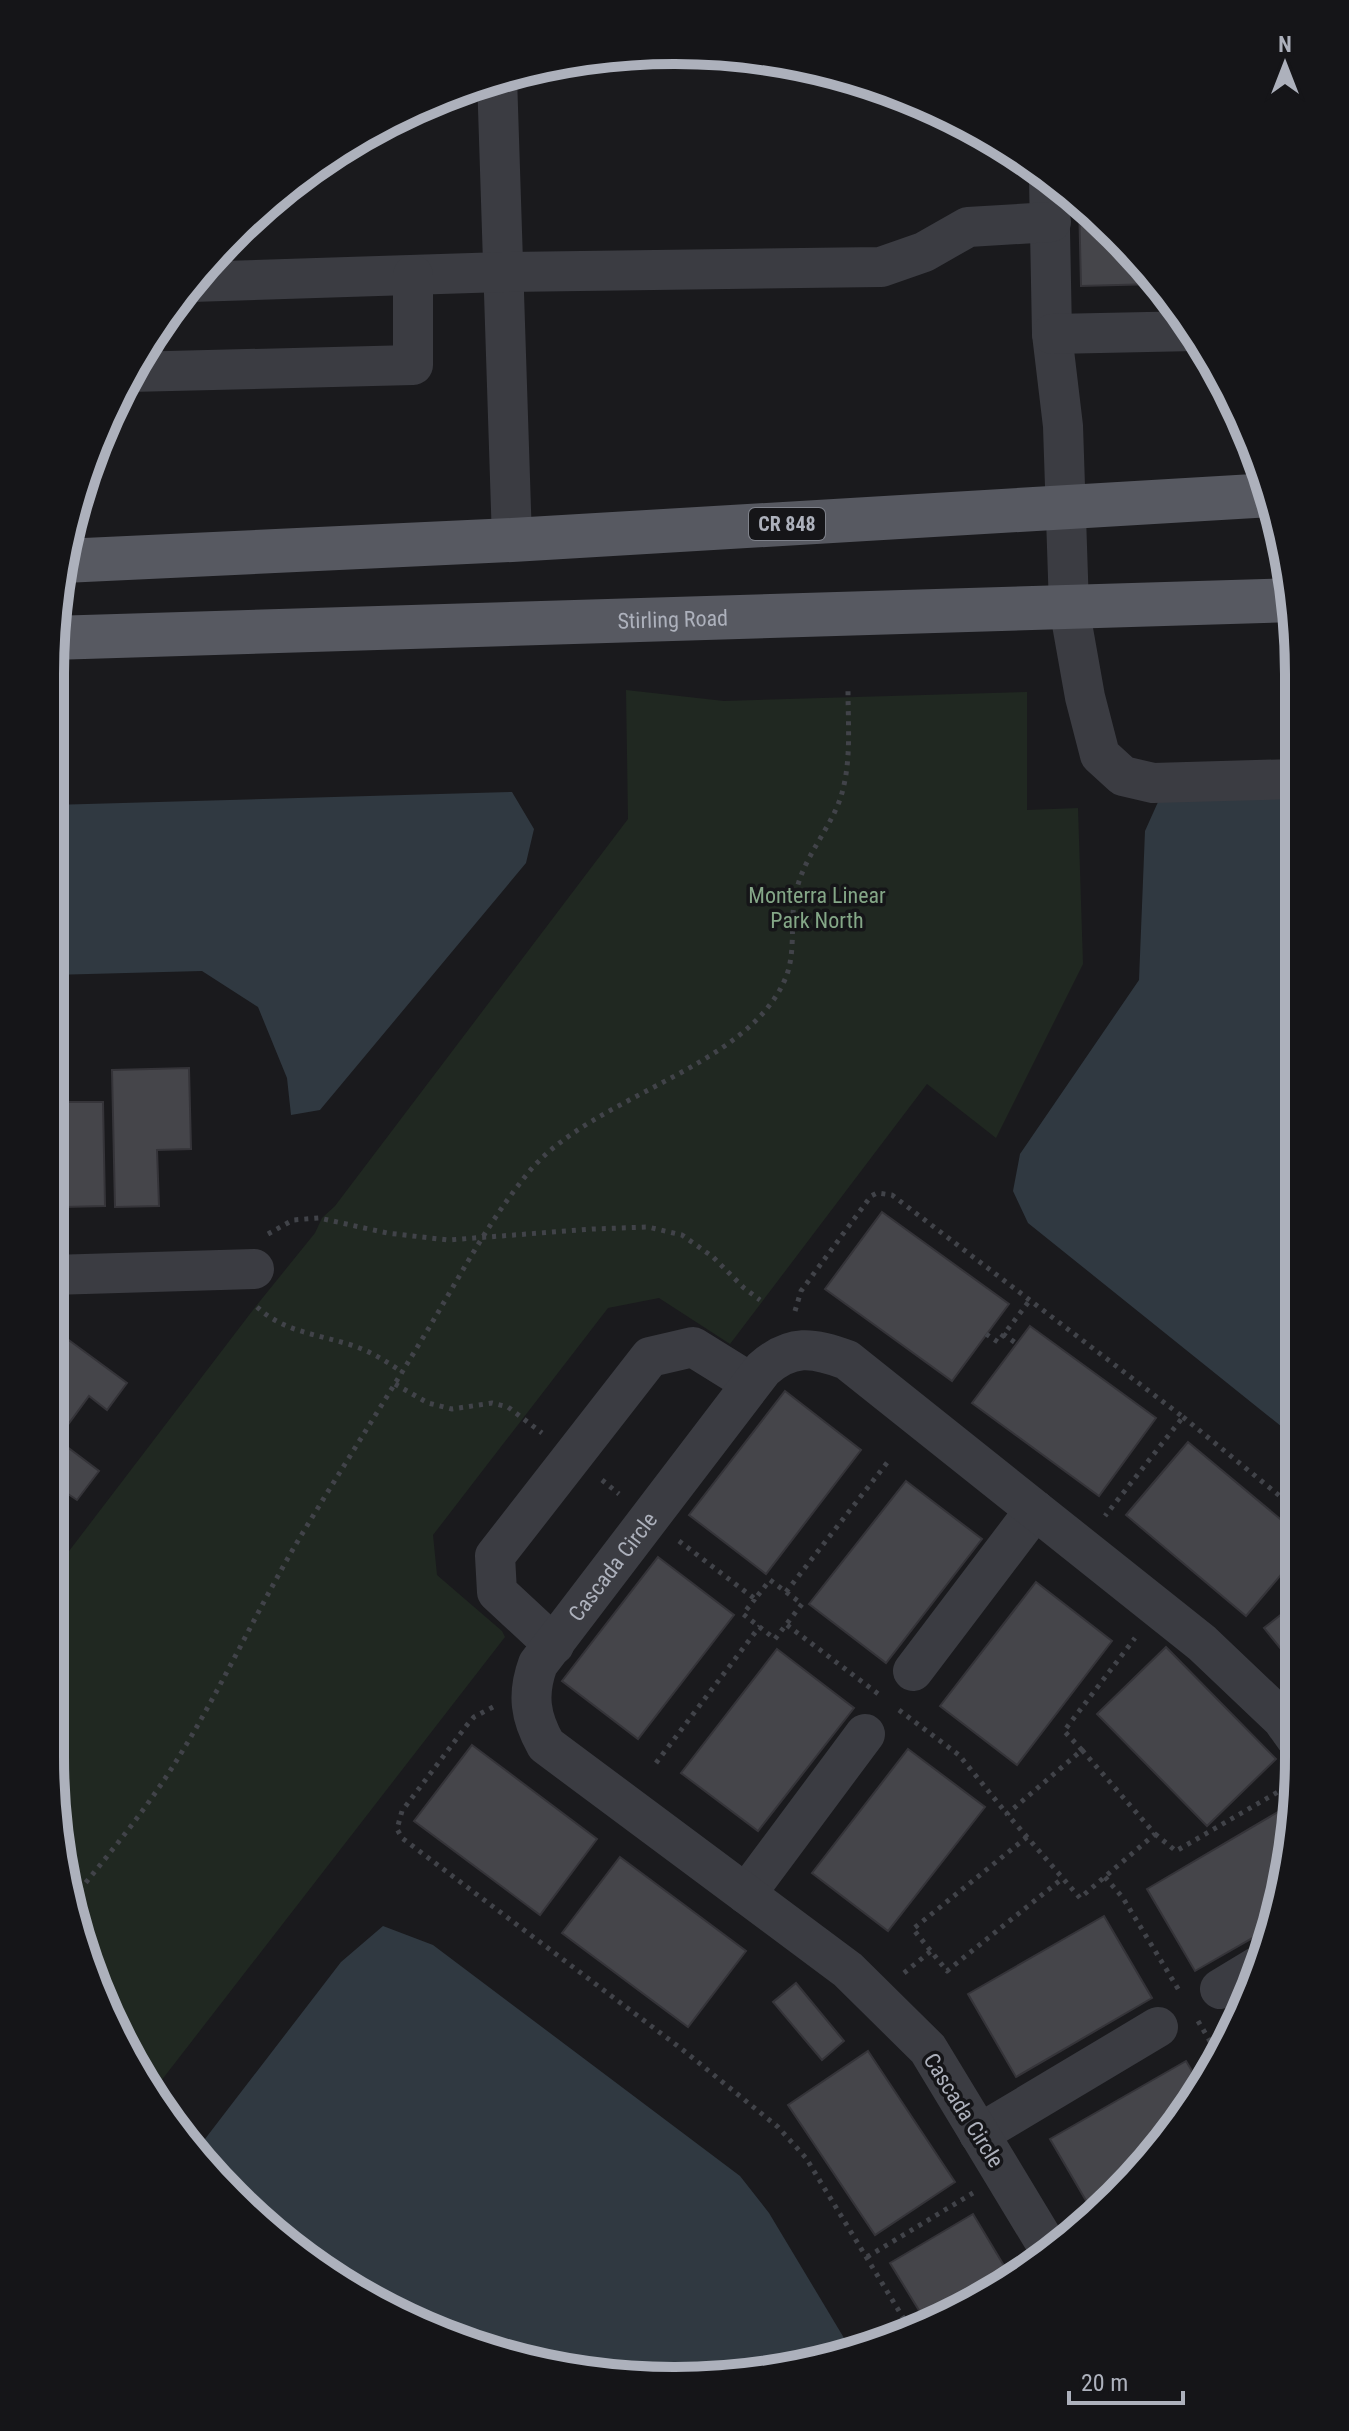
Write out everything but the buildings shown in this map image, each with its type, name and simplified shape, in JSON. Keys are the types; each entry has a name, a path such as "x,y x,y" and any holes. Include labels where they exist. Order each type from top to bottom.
{"main road":[{"name":"CR 848","path":"75,560 512,540 1258,496"},
{"name":"Stirling Road","path":"65,638 1281,600"}],"street":[{"path":"497,90 512,540"},
{"path":"1050,193 1052,334 1063,426 1069,607 1085,697 1100,755 1123,776 1153,783 1285,779"},
{"path":"208,281 503,272 881,267 924,252 968,227 1051,222"},
{"path":"145,372 413,365 413,275"},
{"path":"1052,334 1179,331"},
{"path":"64,1275 259,1270"},
{"path":"554,1645 497,1592 495,1556 650,1357 693,1347 751,1383"},
{"name":"Cascada Circle","path":"1045,2242 928,2049 848,1970 546,1745 535,1726 530,1702 538,1664 751,1383 778,1356 800,1350 826,1352 847,1360 1202,1643 1285,1723"},
{"path":"913,1671 1035,1510"},
{"path":"746,1894 865,1734"},
{"path":"979,2134 1245,1974"}],"path":[{"path":"79,1890 135,1823 181,1754 298,1541 481,1238 530,1170 556,1144 583,1126 712,1054 745,1031 775,996 787,976 795,897 808,856 839,802 847,770 848,691"},
{"path":"796,1323 796,1306 801,1291 871,1196 885,1192 1183,1417 1285,1500"},
{"path":"402,1372 378,1356 353,1345 289,1328 270,1319 259,1270 293,1220 319,1218 387,1233 448,1240 648,1227 682,1235 713,1257 760,1300"},
{"path":"986,1334 998,1342 1030,1300"},
{"path":"1003,1334 1017,1344"},
{"path":"395,1384 428,1403 452,1409 492,1403 508,1407 544,1435"},
{"path":"1097,1527 1183,1417"},
{"path":"786,1592 890,1459"},
{"path":"600,1479 624,1498"},
{"path":"677,1539 755,1599"},
{"path":"770,1580 802,1604 775,1639 743,1614 755,1599 770,1580"},
{"path":"656,1763 760,1626"},
{"path":"1140,1633 1064,1731 1155,1834 1176,1851 1283,1789"},
{"path":"498,1706 474,1717 402,1811 397,1829 402,1838 683,2050 778,2127 806,2158 906,2322"},
{"path":"1082,1750 1007,1814 1080,1898 1155,1834"},
{"path":"1027,1837 913,1929 947,1971 1063,1878"},
{"path":"1105,1877 1123,1898 1212,2045"},
{"path":"900,1976 931,1951"},
{"path":"867,2257 974,2192"}],"green space":[{"name":"Monterra Linear Park North","path":"626,690 724,701 1027,692 1027,810 1078,808 1083,964 996,1138 927,1084 730,1344 659,1298 608,1308 433,1535 437,1575 502,1631 505,1637 159,2083 110,1990 96,1953 76,1876 65,1796 64,1558 315,1233 322,1218 335,1206 628,819"}],"shaded area":[{"path":"512,792 534,829 526,863 320,1110 291,1115 287,1078 258,1007 202,971 64,975 64,805"},
{"path":"1285,795 1285,1429 1028,1223 1013,1191 1020,1154 1139,980 1145,831 1158,802"},
{"path":"383,1926 433,1945 740,2176 769,2213 846,2342 794,2355 714,2366 635,2366 555,2355 478,2335 441,2321 369,2285 303,2241 243,2188 202,2143 341,1962"}]}
